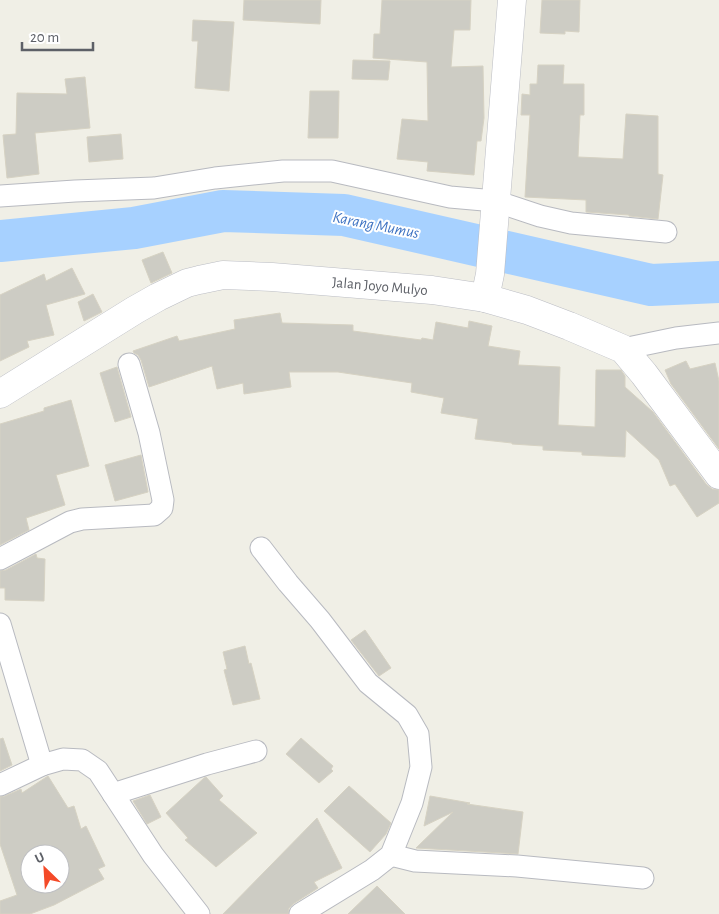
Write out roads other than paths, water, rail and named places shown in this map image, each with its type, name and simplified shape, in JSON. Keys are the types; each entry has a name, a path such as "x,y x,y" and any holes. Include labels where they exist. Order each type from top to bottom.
{"main road":[{"path":"488,286 512,0"},
{"name":"Jalan Joyo Mulyo","path":"0,394 135,310 176,288 199,280 223,275 272,277 432,290 488,286 527,310 623,349 644,374 719,475"}],"street":[{"path":"0,196 154,188 215,178 283,171 332,171 450,197 495,204 571,223 666,232"},
{"path":"623,349 676,338 719,333"},
{"path":"0,559 70,522 82,519 154,515 162,508 163,500 149,434 129,364"},
{"path":"261,548 320,620 368,683 407,715 418,734 421,767 412,802 391,856 372,870 300,914"},
{"path":"0,624 42,765"},
{"path":"114,794 207,764 256,751"},
{"path":"0,785 42,765 63,759 82,760 98,771 153,855 199,914"},
{"path":"391,856 415,861 517,866 643,878"}],"waterway":[{"name":"Karang Mumus","path":"0,241 134,228 223,211 344,215 651,285 719,282"}]}
